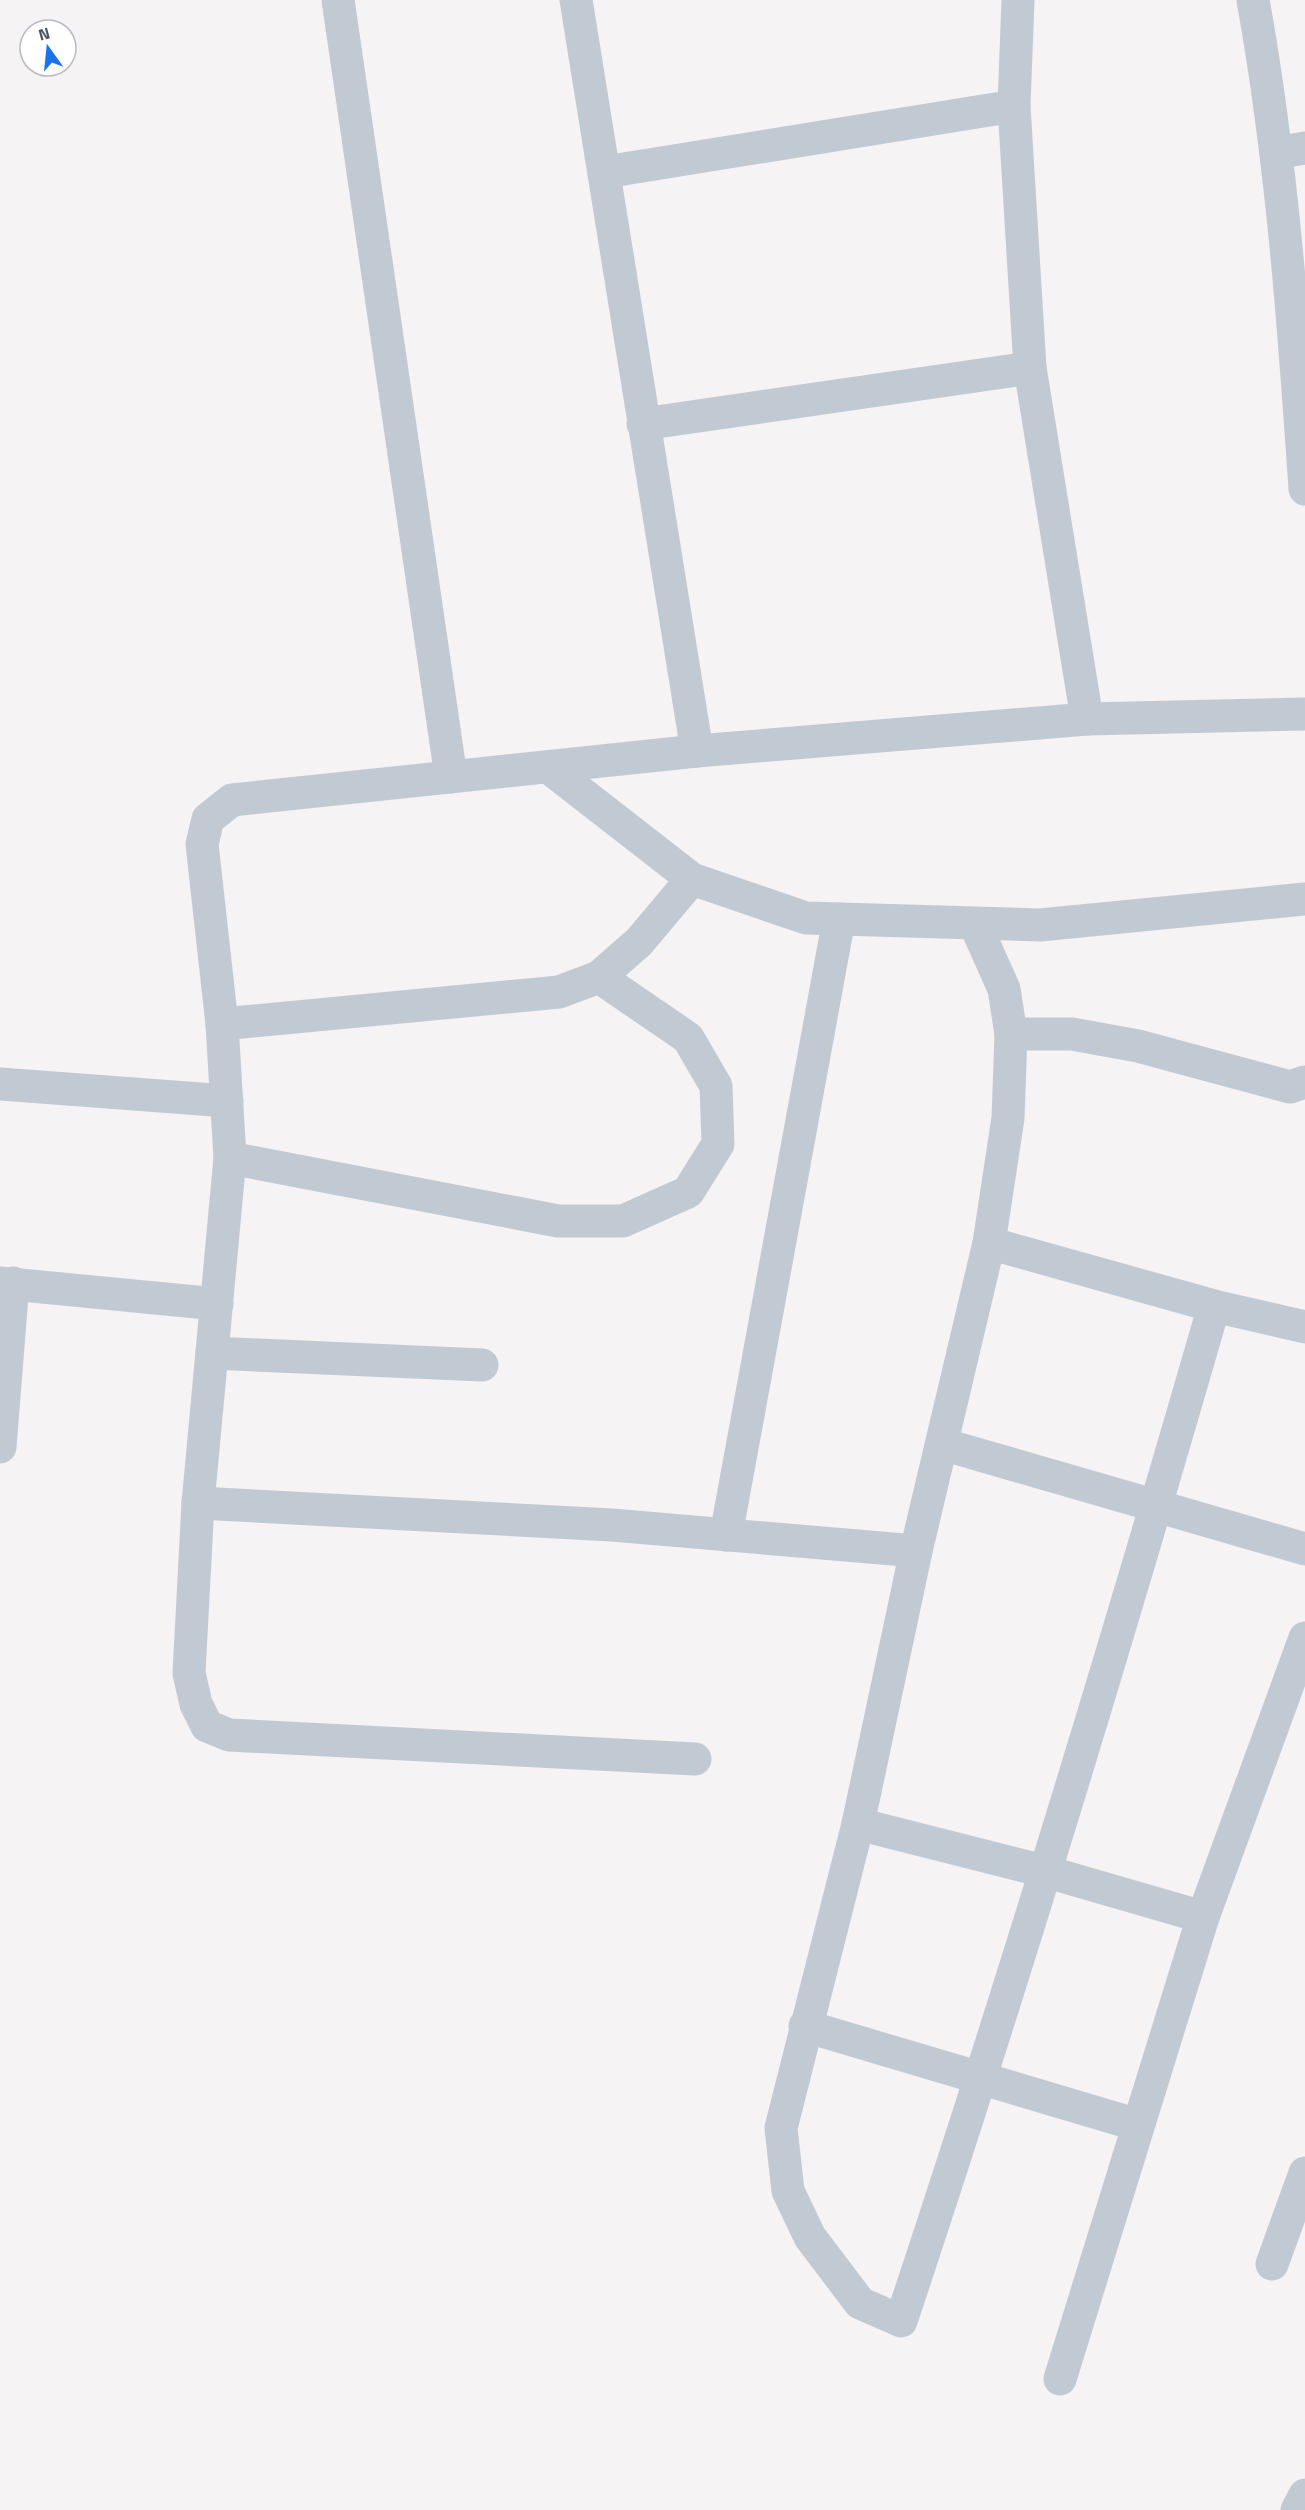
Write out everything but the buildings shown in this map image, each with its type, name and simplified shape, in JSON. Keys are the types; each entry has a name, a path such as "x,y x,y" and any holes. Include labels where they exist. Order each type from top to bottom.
{"street":[{"path":"338,0 451,777"},
{"path":"576,0 697,751"},
{"path":"1018,0 1014,106 1030,368 1087,719"},
{"path":"1253,0 1290,150 1295,335 1305,489"},
{"path":"605,172 1014,106"},
{"path":"643,424 1030,368"},
{"path":"695,1760 229,1735 207,1725 196,1704 189,1672 198,1503 230,1158 222,1024 202,844 208,819 232,800 697,751 1087,719 1305,714"},
{"path":"548,767 692,879 806,918 1040,925 1305,899"},
{"path":"222,1024 559,992 599,977 639,942 692,879"},
{"path":"726,1535 839,919"},
{"path":"975,924 1004,989 1011,1034 1008,1118 989,1243 916,1551 858,1824 781,2128 788,2191 810,2237 860,2303 901,2321 982,2078 1157,1504 1214,1306"},
{"path":"230,1158 558,1221 623,1221 688,1192 718,1144 716,1086 688,1038 599,977"},
{"path":"1011,1034 1072,1034 1138,1046 1290,1087 1305,1082"},
{"path":"0,1084 227,1101"},
{"path":"989,1243 1214,1306 1305,1328"},
{"path":"0,1447 7,1283 217,1304"},
{"path":"212,1353 482,1365"},
{"path":"942,1444 1157,1504 1305,1549"},
{"path":"198,1503 612,1525 916,1551"},
{"path":"1060,2379 1203,1917 1305,1638"},
{"path":"858,1824 1044,1871 1203,1917"},
{"path":"805,2026 1138,2125"},
{"path":"1272,2264 1305,2173"},
{"path":"1305,2495 1298,2510 1305,2510"}]}
